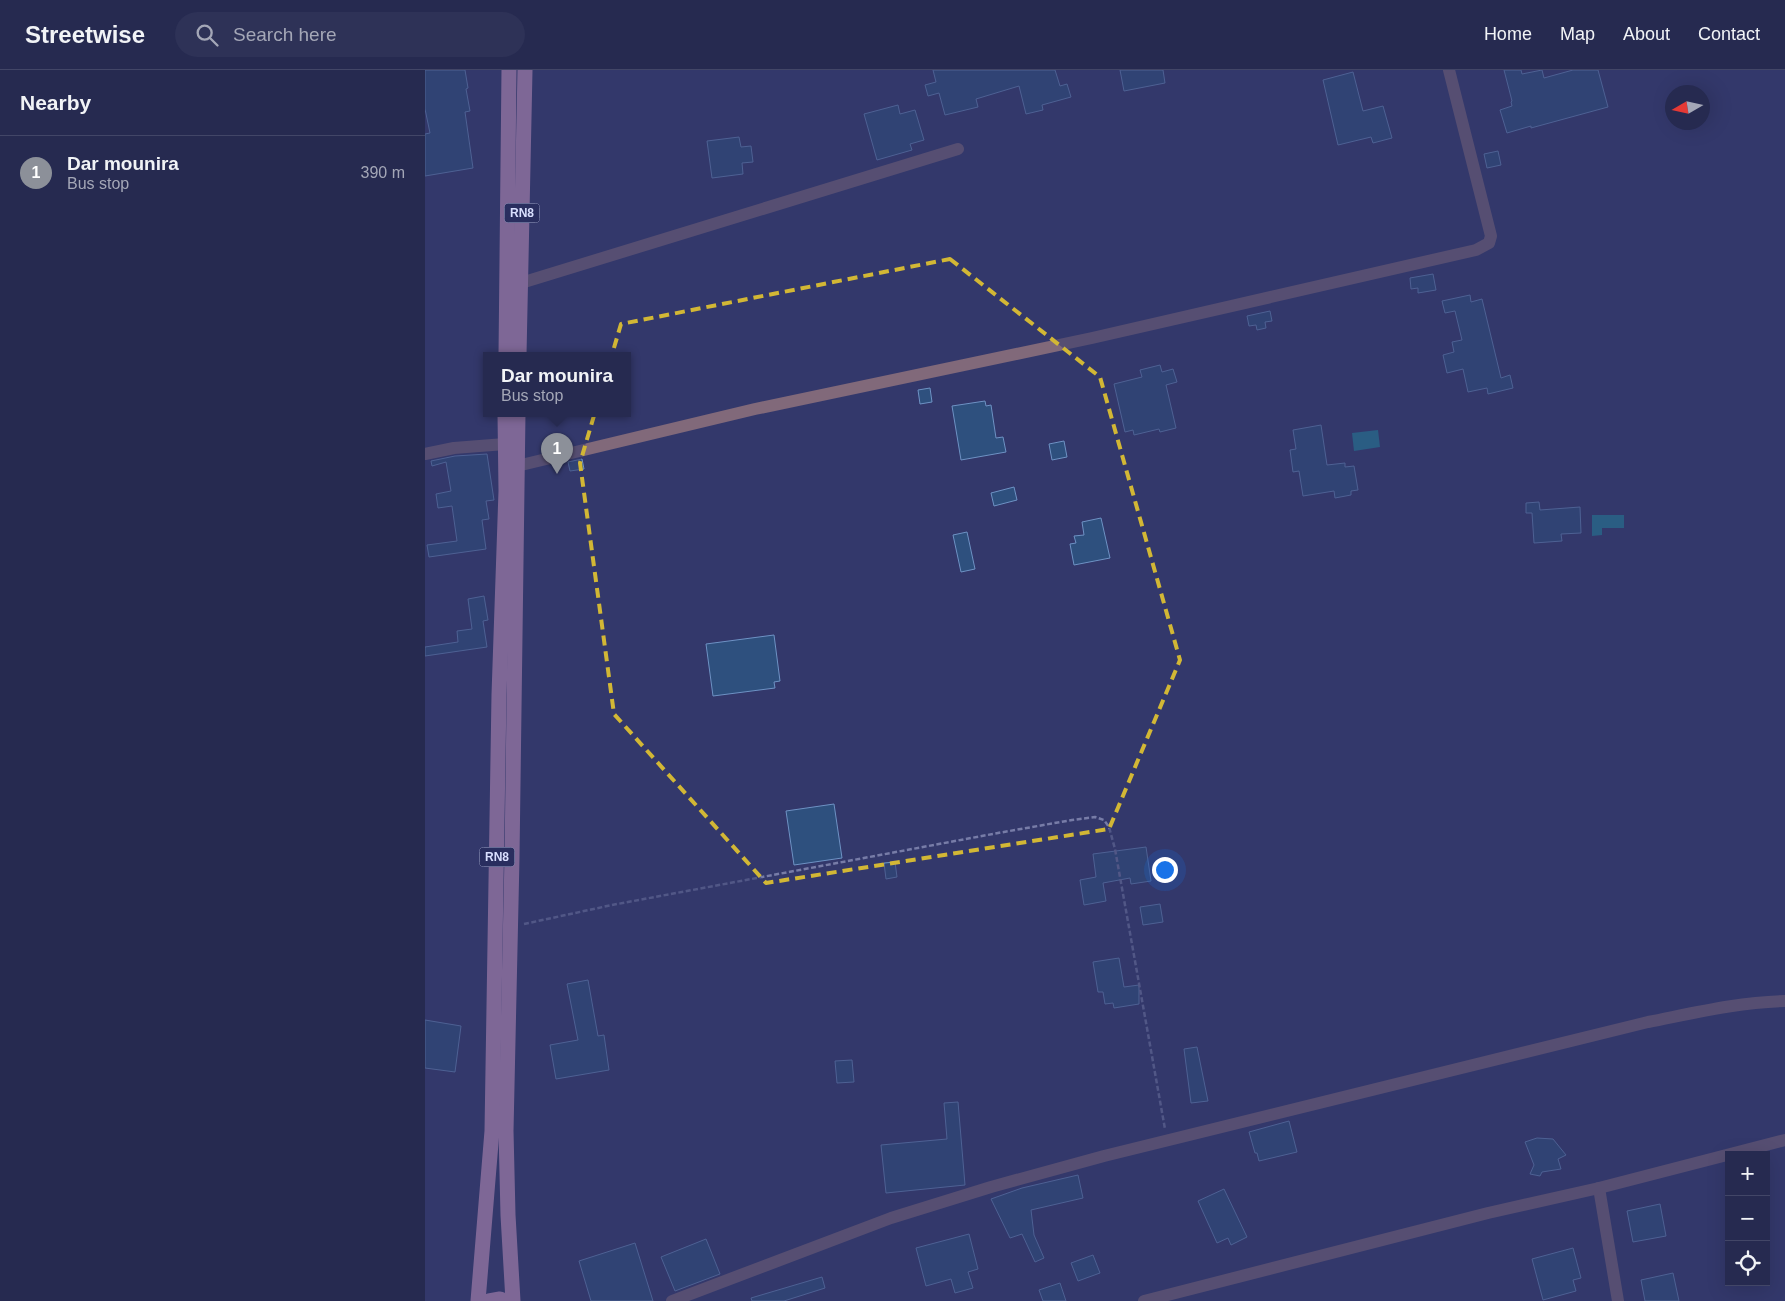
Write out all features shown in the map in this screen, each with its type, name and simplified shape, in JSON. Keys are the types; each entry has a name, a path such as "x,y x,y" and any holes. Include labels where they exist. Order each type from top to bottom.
{"highway":[{"name":"RN8","path":"506,352 509,70"},
{"name":"RN8","path":"519,352 525,70"},
{"name":"RN8","path":"478,1301 492,1131 499,695 506,491 505,417"},
{"name":"RN8","path":"513,1301 506,1131 518,417"},
{"path":"489,1301 500,1299 505,1301"}],"street":[{"path":"517,466 755,409 1092,338 1476,250 1489,243 1491,236 1449,70"},
{"path":"521,283 958,149"},
{"path":"425,454 454,448 505,444"},
{"path":"672,1301 891,1218 991,1187 1167,1140 1648,1022 1712,1008 1759,1001 1785,1000"},
{"path":"1144,1301 1487,1213 1599,1188 1785,1140"},
{"path":"1599,1188 1617,1301"}],"path":[{"path":"510,927 612,904 1095,817 1104,820 1109,827 1115,849 1167,1140"}],"highlighted area":[{"path":"950,259 1100,377 1180,660 1109,829 766,883 614,714 580,463 621,324"}],"shaded area":[{"path":"1378,430 1380,447 1354,451 1352,433"},
{"path":"1592,515 1624,515 1624,528 1602,528 1602,535 1592,536"}],"building":[{"path":"425,70 465,70 470,111 465,112 473,168 425,176 425,134 430,133 425,109"},
{"path":"933,70 1055,70 1060,86 1067,84 1071,97 1042,105 1043,110 1026,114 1019,86 976,99 978,107 945,115 939,93 928,96 925,85 936,82"},
{"path":"1120,70 1163,70 1165,83 1124,91"},
{"path":"1504,70 1521,70 1522,74 1542,70 1544,78 1573,70 1598,70 1608,107 1507,133 1500,110 1512,106 1512,101"},
{"path":"1353,72 1363,111 1383,106 1392,138 1373,143 1371,137 1338,145 1323,80"},
{"path":"898,105 900,114 915,110 924,140 910,144 912,150 877,160 864,114"},
{"path":"739,137 741,147 751,146 753,162 742,163 743,174 712,178 707,141"},
{"path":"1498,151 1501,165 1487,168 1484,154"},
{"path":"1433,274 1436,290 1418,293 1418,288 1411,289 1410,278"},
{"path":"1470,295 1471,302 1482,299 1501,378 1510,375 1513,388 1488,394 1487,388 1468,392 1463,369 1447,373 1443,355 1454,352 1452,342 1462,340 1455,311 1445,313 1442,301"},
{"path":"1270,311 1272,321 1265,322 1266,328 1257,330 1256,325 1249,326 1247,316"},
{"path":"1160,365 1162,372 1173,369 1177,382 1166,385 1176,428 1160,432 1159,429 1134,435 1133,430 1125,432 1114,384 1142,377 1140,370"},
{"path":"930,388 932,402 920,404 918,390"},
{"path":"985,401 986,406 991,405 996,438 1003,437 1006,452 961,460 952,406"},
{"path":"1321,425 1327,465 1345,463 1345,467 1354,466 1358,490 1351,491 1351,495 1335,498 1334,491 1303,496 1299,471 1293,472 1290,450 1296,449 1293,430"},
{"path":"1064,441 1067,457 1052,460 1049,444"},
{"path":"487,454 494,500 486,501 489,519 482,520 486,549 429,557 427,545 457,541 452,506 438,508 436,494 451,491 446,462 432,466 431,461 455,456"},
{"path":"582,459 584,469 570,471 568,462"},
{"path":"1014,487 1017,500 994,506 991,493"},
{"path":"1539,502 1540,510 1580,507 1581,533 1561,534 1562,541 1534,543 1532,513 1526,513 1526,503"},
{"path":"1101,518 1110,558 1074,565 1070,544 1076,543 1074,536 1084,535 1082,522"},
{"path":"967,532 975,569 961,572 953,535"},
{"path":"484,596 488,620 483,621 487,647 425,656 425,647 458,642 457,631 472,629 468,599"},
{"path":"774,635 780,681 774,682 775,688 713,696 706,644"},
{"path":"834,804 842,858 794,865 786,811"},
{"path":"1146,847 1151,881 1131,884 1130,878 1103,883 1106,901 1084,905 1080,880 1096,877 1093,854"},
{"path":"895,862 897,877 886,879 884,863"},
{"path":"1160,904 1163,922 1143,925 1140,907"},
{"path":"1119,958 1124,987 1139,985 1139,1004 1114,1008 1113,1003 1105,1004 1103,992 1098,992 1093,962"},
{"path":"588,980 598,1036 604,1035 609,1070 556,1079 550,1045 578,1040 567,984"},
{"path":"425,1020 461,1026 455,1072 425,1068"},
{"path":"1197,1047 1208,1101 1191,1103 1184,1049"},
{"path":"852,1060 854,1082 837,1083 835,1061"},
{"path":"958,1102 965,1185 886,1193 881,1145 947,1139 944,1103"},
{"path":"1289,1121 1297,1152 1259,1161 1249,1132"},
{"path":"1537,1138 1553,1139 1566,1155 1558,1159 1561,1169 1542,1172 1540,1176 1530,1174 1534,1165 1525,1142"},
{"path":"1078,1175 1083,1198 1031,1210 1034,1235 1044,1258 1035,1262 1022,1234 1010,1238 991,1199 1022,1188"},
{"path":"1224,1189 1247,1237 1231,1245 1228,1238 1217,1243 1198,1201"},
{"path":"1660,1204 1666,1236 1633,1242 1627,1211"},
{"path":"969,1234 978,1269 968,1272 973,1288 955,1293 951,1279 926,1286 916,1248"},
{"path":"706,1239 720,1274 675,1291 661,1257"},
{"path":"635,1243 653,1301 591,1301 579,1261"},
{"path":"1573,1248 1581,1278 1573,1280 1576,1291 1543,1300 1532,1259"},
{"path":"1093,1255 1100,1273 1078,1281 1071,1263"},
{"path":"1673,1273 1679,1301 1645,1301 1641,1280"},
{"path":"822,1277 825,1288 784,1301 752,1301 751,1298"},
{"path":"1060,1283 1066,1301 1043,1301 1039,1290"}],"place":[{"name":"Dar mounira","path":"557,474"}]}
